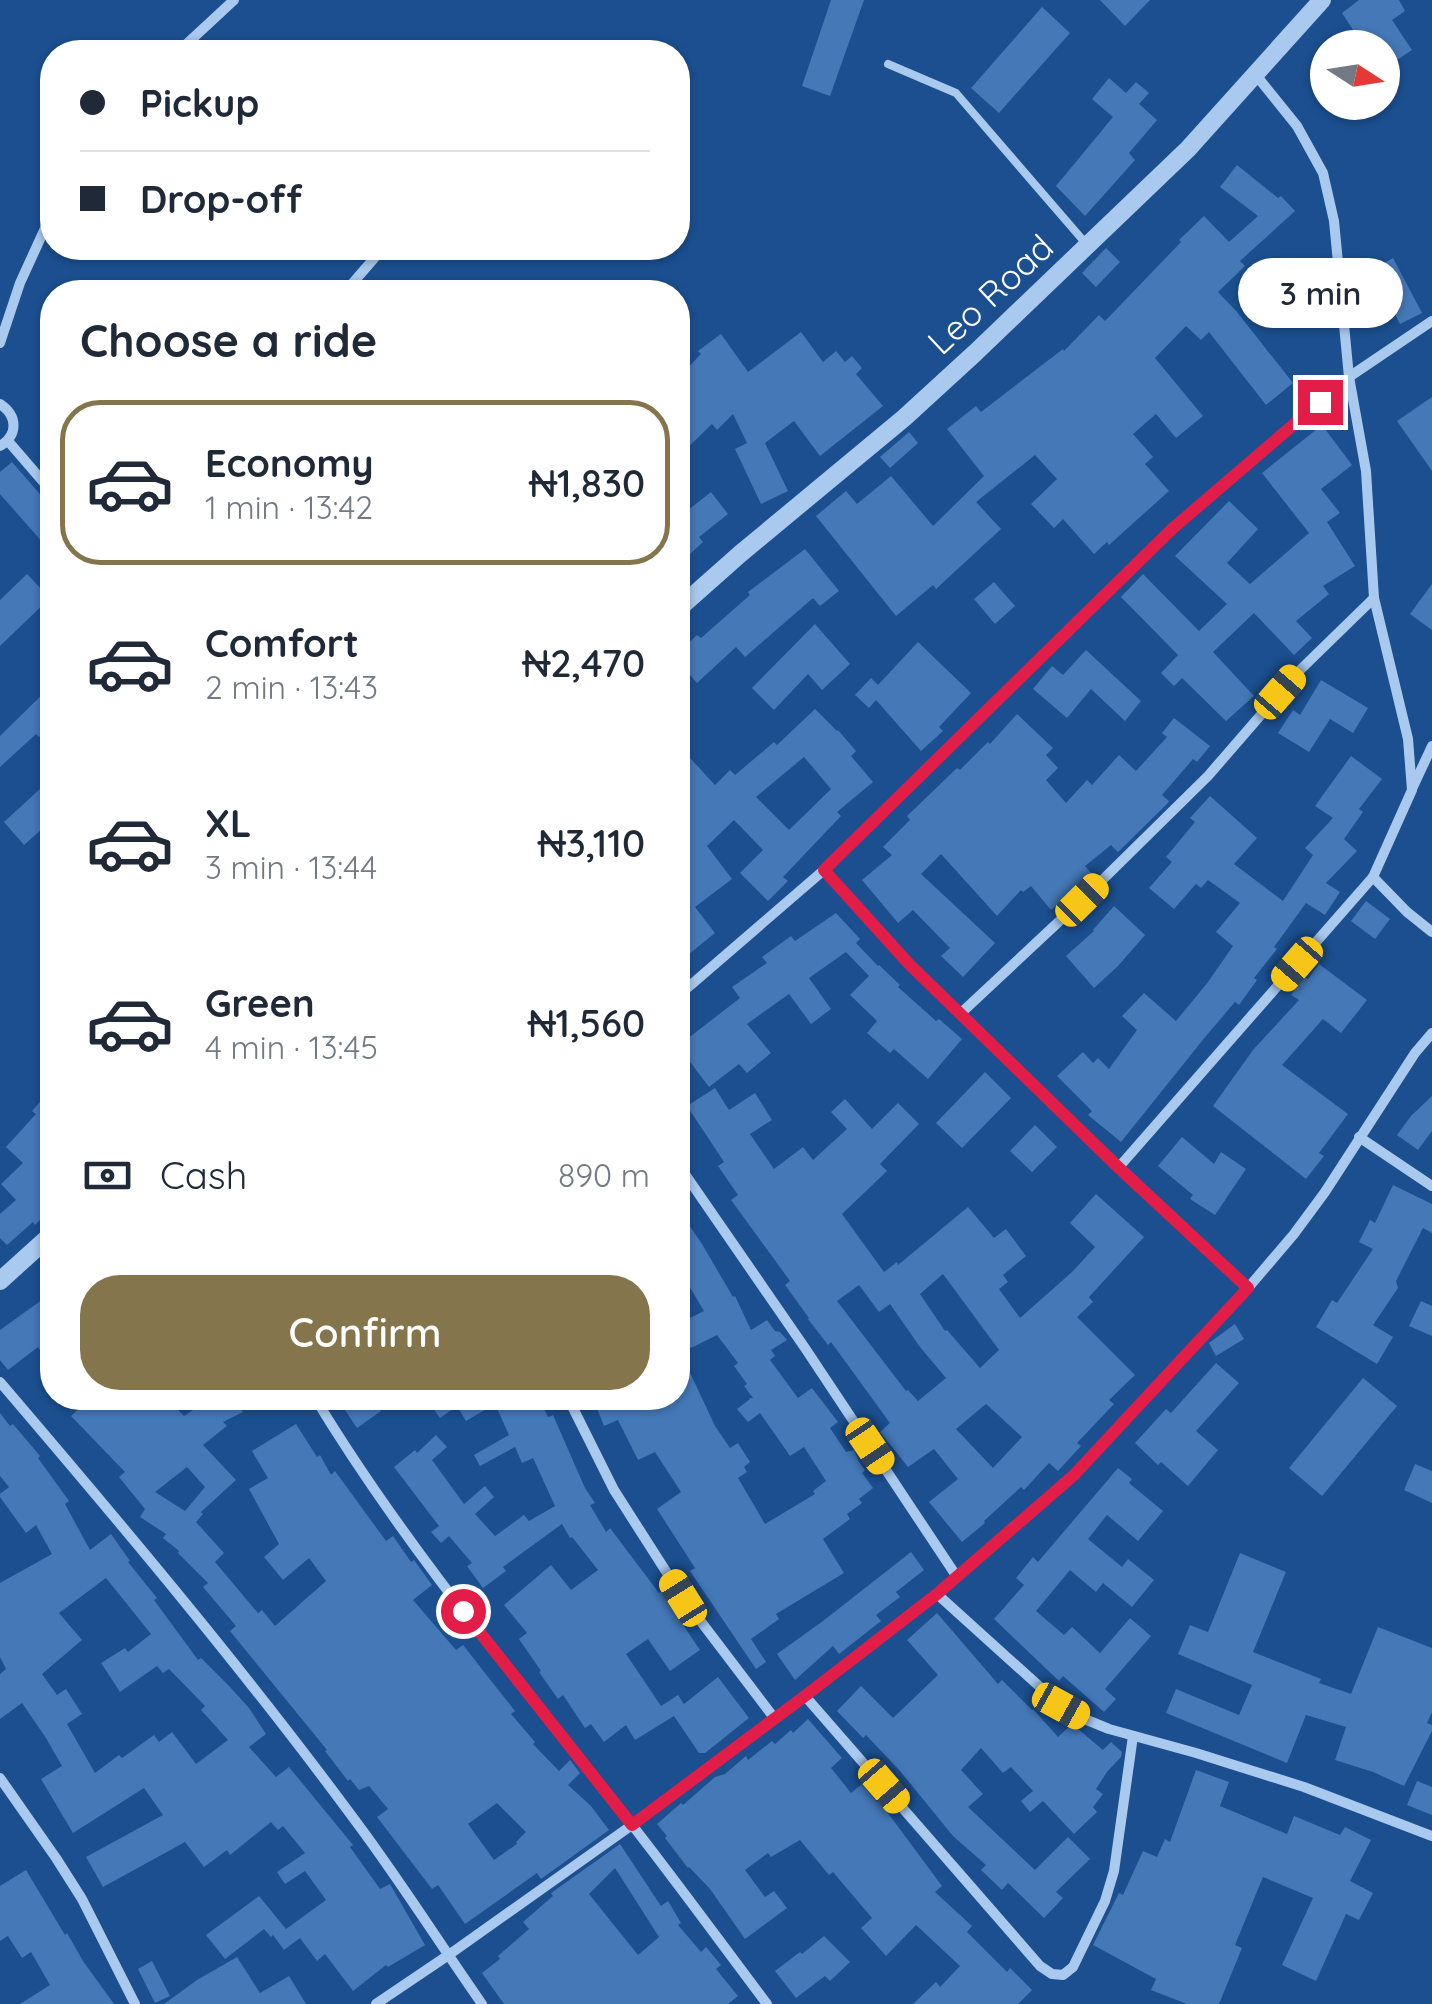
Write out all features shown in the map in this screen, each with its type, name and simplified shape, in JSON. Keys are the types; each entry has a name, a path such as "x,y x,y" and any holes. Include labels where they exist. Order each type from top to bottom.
{"street":[{"path":"191,40 234,0"},
{"name":"Leo Road","path":"690,599 918,406 1088,246 1188,149 1322,0"},
{"path":"1256,74 1298,126 1324,173 1334,222 1349,377 1366,471 1374,598 1408,739 1412,790"},
{"path":"0,343 40,239"},
{"path":"355,280 373,260"},
{"path":"690,986 824,870 1172,529 1349,377 1432,321"},
{"path":"0,404 14,420 12,434 4,444 40,480"},
{"path":"960,1014 1208,776 1298,672 1374,598"},
{"path":"1119,1168 1373,877 1432,746"},
{"path":"824,870 909,964 1248,1288"},
{"path":"1373,877 1432,932"},
{"path":"376,2004 632,1825 805,1696 937,1594 1074,1475 1294,1234 1432,1033"},
{"path":"1358,1138 1432,1186"},
{"path":"690,1181 956,1576"},
{"path":"0,1281 40,1245"},
{"path":"0,1382 265,1703 357,1822 482,2004"},
{"path":"323,1410 378,1496 479,1633 768,2004"},
{"path":"574,1410 614,1490 683,1598 775,1718"},
{"path":"937,1594 1061,1706 1087,1720 1304,1787 1432,1836"},
{"path":"805,1696 1040,1966 1052,1974 1063,1975 1074,1967 1104,1901 1114,1871 1133,1736"},
{"path":"0,1778 82,1898 135,2004"}],"lane":[{"path":"888,64 956,93 1088,246"}],"building":[{"path":"831,0 864,0 830,96 802,86"},
{"path":"1100,0 1150,0 1125,26"},
{"path":"1359,0 1399,0 1405,11 1392,20 1399,30 1353,30 1342,13"},
{"path":"1042,7 1070,33 999,113 971,88"},
{"path":"1400,32 1412,50 1400,58"},
{"path":"1109,78 1126,93 1136,82 1149,93 1139,104 1157,120 1129,153 1135,160 1085,216 1056,186 1113,117 1092,99"},
{"path":"1237,165 1278,198 1281,196 1295,211 1240,261 1245,266 1218,292 1293,383 1266,405 1209,332 1201,340 1186,326 1155,358 1203,416 1176,438 1156,414 1133,434 1153,457 1145,464 1169,491 1094,554 1063,519 1054,528 1031,504 1057,479 1035,455 976,502 1001,529 936,589 933,585 896,616 816,516 846,491 857,504 891,476 933,526 984,476 947,429 976,406 981,412 1064,351 1099,315 1105,321 1204,216 1229,242 1258,216 1220,187"},
{"path":"1106,248 1120,262 1096,287 1082,273"},
{"path":"1393,258 1422,313 1400,324 1372,270"},
{"path":"801,332 823,362 836,351 845,362 852,356 862,368 856,374 883,406 820,456 794,421 765,443 788,491 761,504 735,449 747,443 733,414 717,430 712,424 690,445 690,365 701,354 698,351 721,334 748,372"},
{"path":"1432,397 1432,471 1397,421"},
{"path":"1322,425 1352,465 1321,489 1340,513 1327,522 1355,566 1323,586 1329,594 1296,621 1312,638 1294,655 1254,613 1213,652 1254,696 1226,721 1182,678 1174,686 1161,673 1178,655 1121,597 1143,574 1199,631 1227,604 1175,556 1229,501 1258,529 1227,563 1250,584 1309,533 1262,473"},
{"path":"909,432 918,443 890,468 880,457"},
{"path":"12,462 40,494 40,539 0,494 0,472"},
{"path":"711,492 728,514 699,537 703,542 690,554 690,509"},
{"path":"805,549 839,591 820,606 813,598 745,657 736,647 697,683 690,675 690,642 697,635 701,638 750,595 748,592"},
{"path":"27,574 40,588 40,608 0,646 0,600"},
{"path":"994,582 1015,606 995,624 974,599"},
{"path":"1432,584 1432,630 1410,614"},
{"path":"815,624 850,664 822,690 808,674 774,710 752,688"},
{"path":"918,642 971,693 939,727 943,731 921,751 876,700 869,708 855,695 871,678 878,685"},
{"path":"1086,650 1141,701 1125,721 1091,689 1067,718 1033,689 1052,666 1063,675"},
{"path":"1321,680 1368,708 1353,733 1330,719 1309,752 1278,733 1293,710 1300,715"},
{"path":"40,697 40,736 36,734 0,767 0,736"},
{"path":"815,709 856,751 851,756 873,782 837,812 841,816 783,877 788,881 768,901 740,873 763,850 734,820 707,846 732,879 695,907 715,933 690,953 690,758 715,785 730,770 735,775 774,742 777,745","holes":["804,757 831,789 789,830 756,797"]},
{"path":"1017,714 1053,748 1046,755 1058,768 1046,780 1066,803 1087,780 1092,785 1119,755 1136,771 1167,737 1162,733 1174,718 1210,746 1197,762 1193,759 1162,795 1169,801 1167,804 1118,852 1111,845 1085,866 1092,874 1051,910 1031,886 1021,890 997,916 941,854 921,874 995,943 963,977 941,956 950,948 913,910 898,923 862,880 892,855 883,847 910,820 907,816 957,768 960,770 990,744"},
{"path":"1351,756 1382,779 1359,809 1363,812 1344,839 1357,851 1326,883 1340,892 1325,915 1306,903 1239,1005 1235,1002 1121,1142 1088,1115 1092,1111 1057,1076 1083,1052 1093,1063 1098,1058 1109,1069 1137,1030 1122,1016 1144,993 1176,1021 1233,946 1216,932 1240,903 1208,880 1201,888 1196,884 1174,909 1149,888 1172,862 1166,857 1195,822 1190,818 1210,796 1257,838 1234,864 1283,901 1313,855 1305,848 1333,818 1315,806"},
{"path":"40,789 40,831 24,845 4,822"},
{"path":"1366,901 1390,919 1375,939 1351,921"},
{"path":"1114,906 1145,935 1094,988 1066,956"},
{"path":"836,913 860,939 856,943 898,987 962,1039 928,1079 894,1049 890,1053 867,1033 877,1021 850,995 869,976 846,952 809,978 831,1009 811,1024 789,994 747,1024 771,1053 747,1073 739,1064 709,1087 690,1062 690,1037 740,998 732,987 767,963 762,957 791,936 795,941"},
{"path":"1319,964 1367,1000 1341,1033 1323,1019 1282,1065 1348,1114 1319,1153 1324,1156 1306,1179 1213,1106 1253,1050 1299,1000 1291,995"},
{"path":"985,1072 1011,1098 962,1148 936,1123"},
{"path":"715,1088 729,1110 755,1093 772,1120 750,1134 774,1169 803,1147 813,1160 847,1129 831,1112 845,1099 872,1129 898,1103 919,1124 880,1164 887,1171 842,1214 884,1272 897,1262 898,1265 968,1207 994,1238 1006,1229 1026,1256 1003,1275 1008,1282 999,1289 1020,1318 1095,1247 1070,1223 1096,1194 1144,1237 1089,1297 1093,1302 1077,1317 1135,1375 1109,1400 1114,1404 1077,1443 1081,1446 1058,1471 1049,1463 1024,1490 1021,1487 962,1542 929,1502 958,1479 934,1449 908,1467 880,1432 890,1423 785,1285 790,1281 731,1200 738,1195 718,1166 724,1162 690,1111 690,1104","holes":["943,1274 999,1350 980,1368 945,1331 920,1294","859,1285 879,1312 890,1304 946,1378 918,1401 906,1391 837,1301","986,1404 1022,1437 993,1468 956,1429"]},
{"path":"1432,1096 1432,1131 1418,1150 1397,1135"},
{"path":"40,1102 40,1220 7,1245 0,1238 0,1214 16,1200 1,1184 23,1163 6,1147 36,1114 32,1111"},
{"path":"1035,1125 1057,1147 1032,1172 1010,1151"},
{"path":"1182,1137 1214,1164 1221,1152 1246,1169 1215,1215 1190,1199 1193,1195 1158,1166"},
{"path":"1393,1185 1432,1204 1432,1233 1423,1228 1396,1281 1398,1288 1373,1325 1393,1337 1377,1364 1316,1327 1332,1300 1337,1303 1373,1249 1359,1242 1370,1220 1375,1223"},
{"path":"690,1226 735,1296 751,1330 767,1320 787,1340 771,1350 775,1356 770,1360 798,1398 812,1388 838,1422 830,1428 846,1452 854,1450 865,1470 862,1473 873,1488 847,1514 850,1519 823,1539 844,1573 776,1614 779,1619 751,1639 766,1662 756,1669 690,1571 695,1568 657,1509 681,1492 655,1452 638,1460 618,1420 604,1426 598,1410 690,1410 690,1373 715,1426 730,1448 738,1443 750,1462 744,1467 747,1472 738,1478 765,1524 815,1494 813,1491 826,1481 804,1447 790,1456 760,1413 748,1422 737,1409 753,1398 734,1366 738,1363 717,1335 690,1347 690,1318 704,1311 690,1287"},
{"path":"40,1301 40,1350 38,1347 8,1370 0,1360 0,1330"},
{"path":"1421,1301 1432,1306 1432,1336 1409,1326"},
{"path":"1235,1324 1244,1339 1216,1356 1209,1343"},
{"path":"1216,1363 1239,1383 1196,1431 1218,1450 1188,1486 1135,1443 1166,1409 1171,1413"},
{"path":"1363,1378 1397,1406 1322,1496 1289,1468"},
{"path":"77,1410 178,1410 184,1416 193,1410 242,1410 223,1422 227,1426 203,1445 236,1480 201,1512 196,1522 224,1553 215,1562 258,1613 262,1610 275,1626 326,1581 309,1558 283,1580 264,1557 279,1544 249,1489 268,1478 252,1451 296,1424 317,1457 320,1455 331,1475 335,1471 386,1541 393,1536 432,1585 413,1600 456,1650 463,1645 515,1711 511,1714 533,1744 559,1771 570,1760 580,1773 568,1785 609,1830 541,1879 537,1873 465,1924 438,1885 432,1889 377,1817 388,1809 369,1786 359,1790 348,1781 230,1631 236,1626 203,1587 208,1583 163,1538 166,1534 140,1517 145,1509 119,1477 125,1472 71,1416","holes":["187,1467 205,1487 185,1511 155,1492","497,1803 526,1832 517,1844 494,1860 468,1824"]},
{"path":"345,1410 380,1410 381,1411 357,1428"},
{"path":"434,1410 451,1410 440,1418"},
{"path":"459,1410 485,1410 466,1421"},
{"path":"498,1410 545,1410 548,1417 553,1415 595,1503 590,1505 606,1532 610,1528 661,1592 700,1650 670,1671 648,1639 626,1654 661,1706 678,1695 684,1704 718,1677 749,1718 705,1753 699,1753 674,1716 635,1740 626,1725 604,1742 591,1724 585,1728 563,1695 558,1699 539,1672 519,1639 527,1633 504,1605 551,1565 571,1590 598,1570 562,1524 503,1567 506,1571 483,1588 467,1566 472,1563 449,1536 441,1543 431,1532 439,1526 394,1467 436,1435 447,1447 432,1460 464,1504 485,1486 494,1497 475,1514 495,1536 524,1515 529,1521 555,1506 533,1458 522,1463 515,1447 480,1466 474,1455 509,1435"},
{"path":"0,1413 40,1456 69,1501 65,1504 90,1550 111,1534 198,1660 201,1658 230,1687 266,1734 249,1747 276,1777 289,1767 353,1845 350,1847 380,1889 390,1884 425,1945 386,1965 353,1991 325,1954 317,1961 300,1938 284,1950 264,1929 225,1959 206,1935 259,1896 286,1929 326,1900 305,1871 285,1884 277,1872 305,1853 283,1826 278,1830 271,1822 230,1855 227,1850 204,1867 185,1842 103,1887 86,1857 163,1815 144,1788 73,1833 41,1779 62,1766 46,1738 22,1703 0,1719 0,1674 6,1669 0,1657 0,1583 52,1554 36,1525 26,1533 0,1497 9,1487 0,1476","holes":["106,1578 151,1634 128,1652 125,1648 101,1663 120,1692 157,1666 163,1673 169,1669 205,1706 201,1710 228,1740 196,1764 172,1732 159,1742 154,1735 95,1773 67,1724 82,1714 66,1689 57,1695 42,1674 82,1640 59,1613"]},
{"path":"1415,1464 1432,1471 1432,1503 1404,1490"},
{"path":"1118,1468 1132,1479 1129,1483 1163,1511 1138,1541 1107,1515 1088,1539 1122,1567 1128,1559 1154,1580 1132,1607 1103,1583 1096,1592 1070,1570 1036,1611 1064,1635 1072,1627 1100,1653 1130,1618 1151,1636 1105,1689 1116,1699 1104,1712 1063,1676 1059,1681 994,1619 1024,1585 1016,1578 1033,1557 1038,1562"},
{"path":"911,1552 924,1570 896,1592 900,1597 876,1615 881,1621 839,1654 833,1646 795,1680 777,1654"},
{"path":"1240,1553 1286,1572 1253,1652 1351,1694 1378,1627 1432,1648 1432,1712 1427,1723 1432,1725 1432,1731 1404,1786 1335,1760 1346,1727 1306,1715 1287,1763 1166,1713 1176,1689 1239,1715 1252,1685 1178,1654 1190,1625 1208,1632"},
{"path":"937,1613 998,1684 1002,1680 1058,1737 1072,1724 1103,1750 1111,1742 1122,1752 1096,1789 1103,1794 1093,1807 1097,1812 1074,1834 1043,1801 1030,1812 1021,1801 1033,1791 1011,1767 1003,1773 981,1748 961,1770 983,1794 968,1807 1035,1870 1068,1837 1090,1859 1056,1892 1063,1898 1044,1918 1008,1883 1002,1890 981,1870 986,1865 953,1836 866,1735 863,1738 837,1711 861,1686 893,1718 938,1675 907,1640"},
{"path":"808,1719 842,1758 831,1768 851,1793 862,1784 879,1801 942,1886 935,1892 972,1926 967,1932 1007,1972 1010,1968 1032,1990 1018,2004 913,2004 936,1982 940,1987 960,1966 916,1925 886,1956 861,1928 872,1918 800,1840 771,1857 768,1853 745,1870 765,1897 774,1891 787,1908 745,1939 710,1889 665,1838 657,1824 681,1803 746,1756 748,1760 772,1741 775,1744 791,1730 793,1733"},
{"path":"1196,1770 1229,1782 1220,1806 1287,1834 1294,1816 1340,1835 1345,1827 1371,1840 1350,1881 1373,1893 1359,1920 1346,1914 1316,1981 1282,1965 1313,1898 1263,1877 1235,1945 1242,1948 1219,2004 1187,2004 1151,1990 1156,1979 1093,1945 1119,1893 1123,1895 1143,1851 1157,1857 1165,1839 1170,1842"},
{"path":"1417,1781 1432,1787 1432,1815 1407,1805"},
{"path":"620,1844 661,1906 668,1901 681,1923 678,1925 701,1952 706,1947 721,1965 716,1969 738,1996 728,2004 504,2004 482,1973 529,1929 523,1922 553,1896 551,1893","holes":["615,1868 659,1937 638,1955 589,1894"]},
{"path":"26,1870 65,1935 114,2004 20,2004 50,1985 31,1952 22,1958 8,1936 0,1941 0,1886"},
{"path":"824,1936 850,1962 830,1981 825,1976 796,1998 775,1971"},
{"path":"237,1957 260,1993 289,1976 306,2004 164,2004 197,1980"},
{"path":"152,1961 170,1996 155,2003 138,1969"}],"route":[{"path":"463,1611 632,1825 937,1594 1074,1475 1248,1288 909,964 824,870 1172,529 1320,402"}]}
